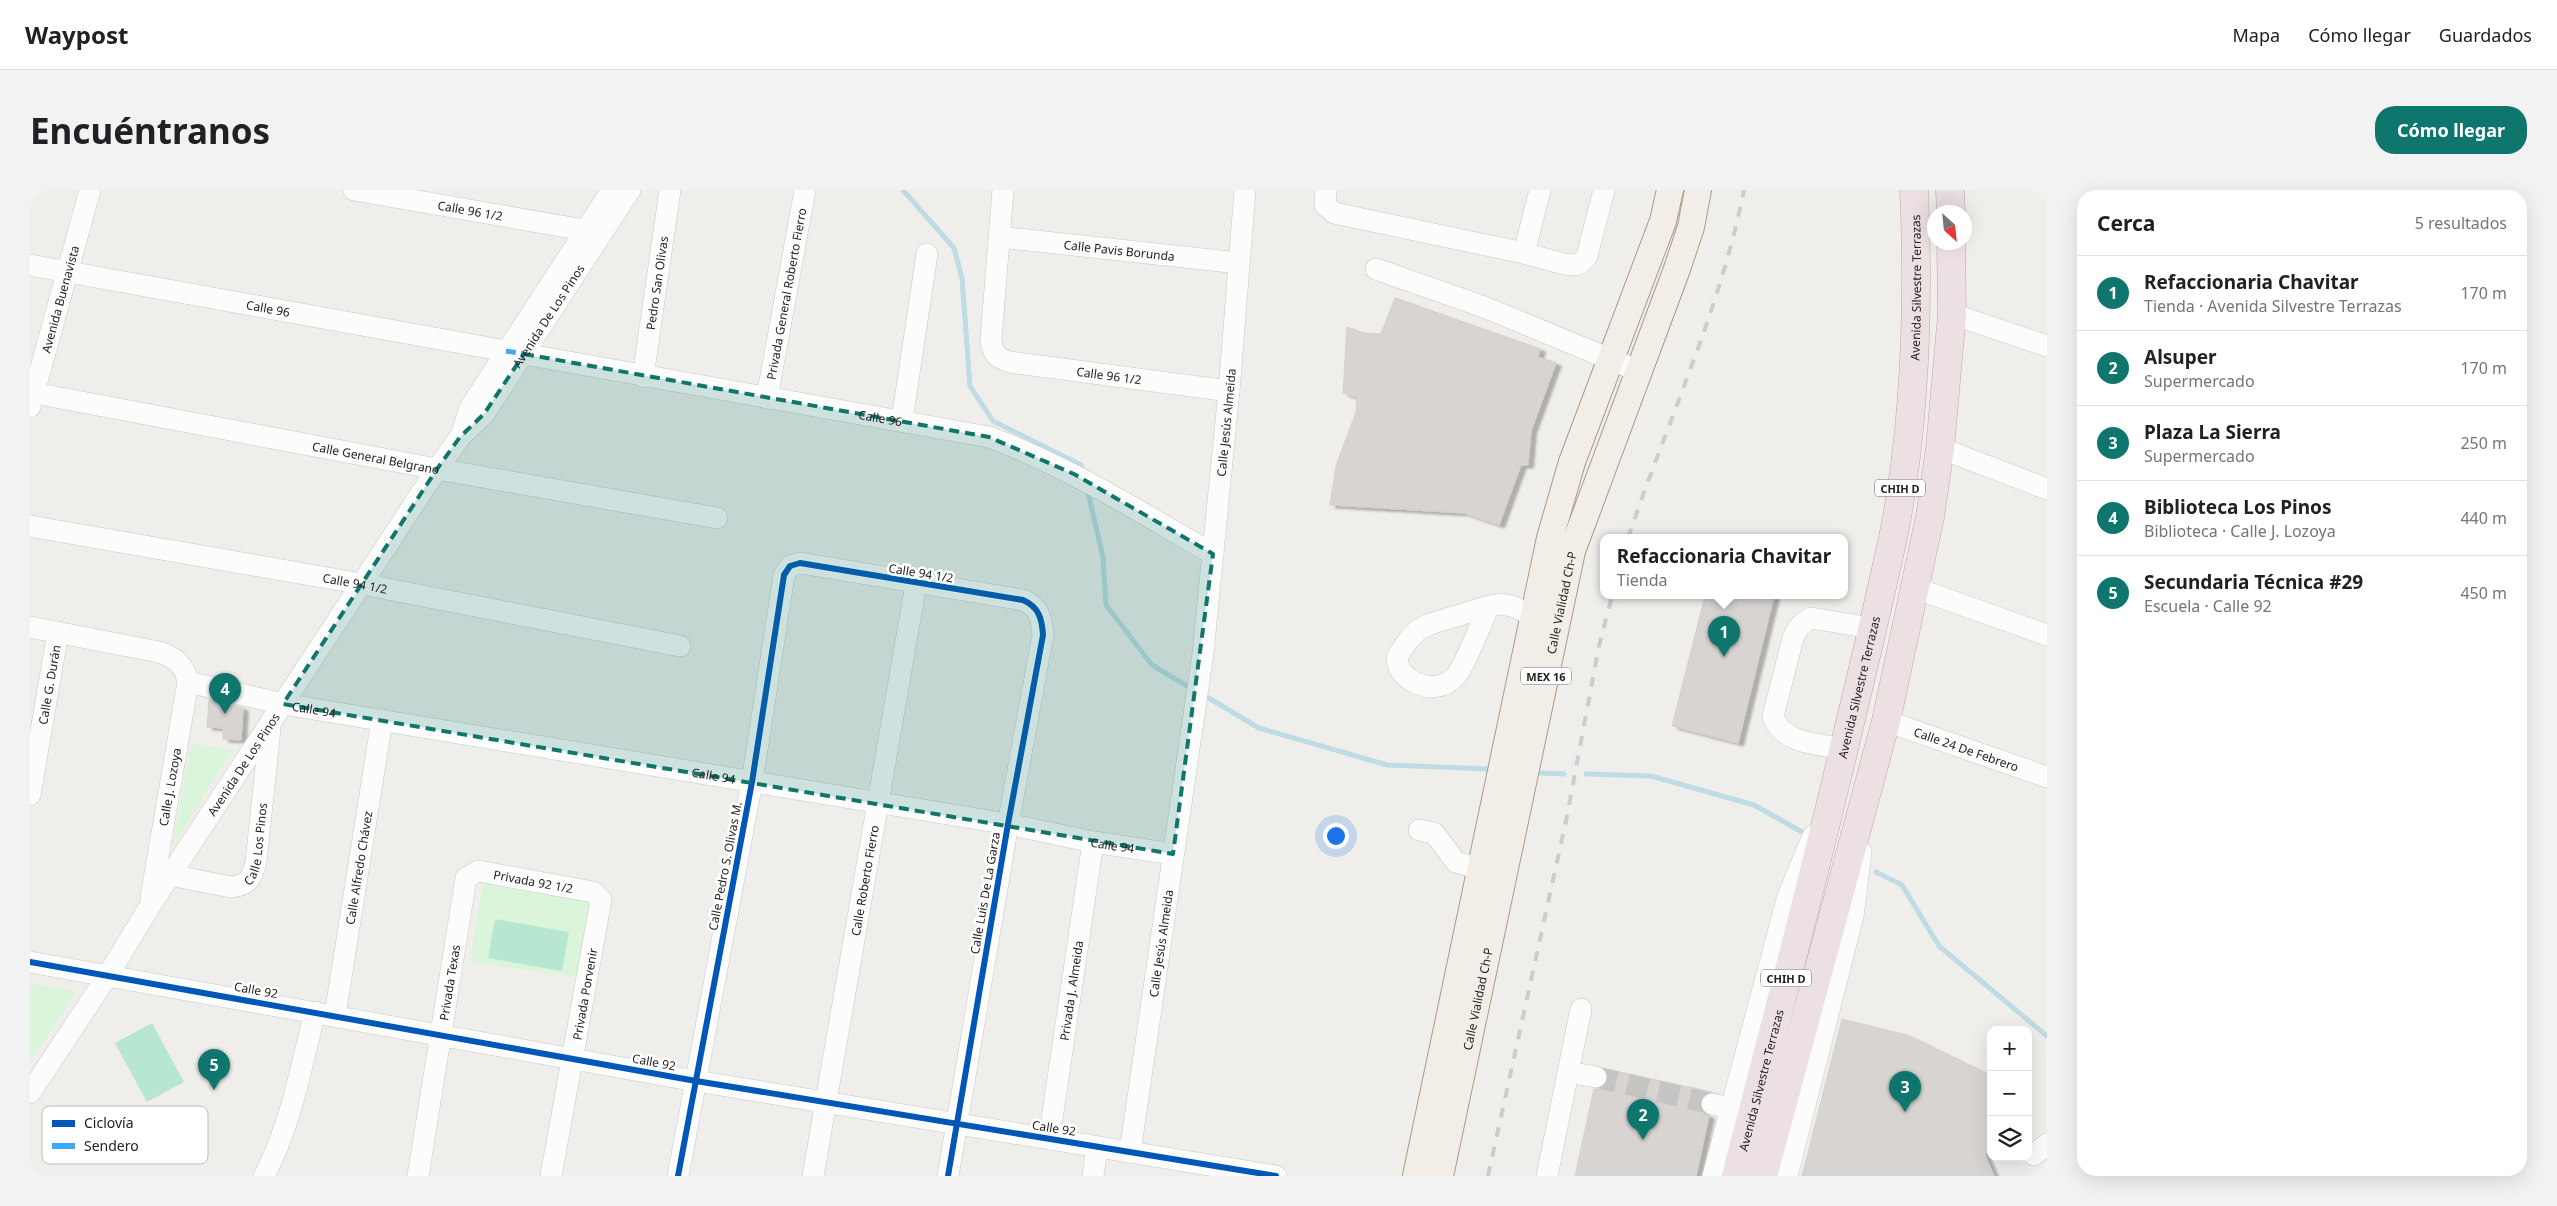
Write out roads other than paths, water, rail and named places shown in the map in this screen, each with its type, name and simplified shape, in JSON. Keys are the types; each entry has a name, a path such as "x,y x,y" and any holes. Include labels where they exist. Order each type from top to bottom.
{"highway":[{"name":"Avenida Silvestre Terrazas","path":"1736,1176 1837,781 1895,527 1906,443 1917,286 1914,190"},
{"path":"1950,190 1951,205"},
{"name":"CHIH D","path":"1868,791 1886,721 1915,588 1940,448 1952,314 1951,250"},
{"path":"1763,1176 1868,791"}],"main road":[{"name":"Calle Vialidad Ch-P","path":"1440,1176 1492,873 1545,621 1550,538 1572,462 1662,221 1670,190"},
{"name":"Calle Vialidad Ch-P","path":"1545,621 1692,227 1698,190"},
{"name":"Calle Vialidad Ch-P","path":"1416,1176 1492,873"}],"street":[{"name":"Avenida Buenavista","path":"32,400 66,271 90,190"},
{"name":"Calle 96 1/2","path":"354,190 584,230"},
{"name":"Avenida De Los Pinos","path":"515,353 584,230 612,190"},
{"name":"Avenida De Los Pinos","path":"30,1093 108,975 170,875 270,726 437,469 460,437 470,408 515,353 630,190"},
{"name":"Pedro San Olivas","path":"643,377 670,190"},
{"name":"Privada General Roberto Fierro","path":"767,398 805,190"},
{"path":"1000,237 1003,190"},
{"name":"Calle Jesús Almeida","path":"1130,1152 1203,653 1229,390 1245,190"},
{"path":"1326,190 1325,205 1334,213 1575,265 1582,262 1591,244 1604,190"},
{"path":"1524,254 1540,190"},
{"name":"Calle 96 1/2","path":"1000,237 991,339 993,352 1010,362 1229,390"},
{"name":"Calle Pavis Borunda","path":"1000,237 1239,263"},
{"path":"902,420 927,254"},
{"name":"Calle 96","path":"30,265 643,377 902,420 989,437 1031,453 1074,474 1213,554"},
{"path":"1376,269 1484,307 1639,372"},
{"path":"1952,314 2047,346"},
{"name":"Calle General Belgrano","path":"32,400 717,518"},
{"path":"1940,448 2047,489"},
{"name":"Calle 94 1/2","path":"30,526 362,584 680,646"},
{"name":"Calle 94 1/2","path":"794,564 1023,600 1032,604 1040,613"},
{"name":"Calle Pedro S. Olivas M.","path":"678,1176 752,782 784,575 790,566 794,564"},
{"name":"Calle Roberto Fierro","path":"814,1176 916,584"},
{"path":"1915,588 2047,635"},
{"path":"1489,606 1501,604 1545,621"},
{"name":"Calle Luis De La Garza","path":"948,1176 1008,824 1043,635 1040,613"},
{"path":"1844,750 1796,739 1782,732 1774,716 1793,638 1804,622 1811,618 1871,628"},
{"path":"30,628 170,655 186,675"},
{"name":"Calle G. Durán","path":"30,795 58,632"},
{"name":"Calle 94","path":"186,675 283,704 878,802 1008,824 1093,842 1173,854"},
{"name":"Calle J. Lozoya","path":"150,906 186,675"},
{"name":"Calle Alfredo Chávez","path":"264,1176 278,1150 325,1014 382,720"},
{"name":"Calle 24 De Febrero","path":"1886,721 2047,777"},
{"name":"Calle Los Pinos","path":"170,875 232,887 241,887 251,878 256,862 270,726"},
{"name":"CHIH D","path":"1714,1176 1722,1106 1788,896 1837,781"},
{"name":"CHIH D","path":"1787,1176 1853,916 1868,791"},
{"path":"1419,830 1434,833 1456,862 1492,873"},
{"name":"Privada J. Almeida","path":"1048,1139 1093,842"},
{"name":"Privada 92 1/2","path":"466,878 478,871 594,892 601,900"},
{"name":"Privada Texas","path":"418,1176 466,878"},
{"name":"Privada Porvenir","path":"551,1176 574,1058 601,900"},
{"name":"Calle 92","path":"30,962 442,1034 696,1081 1276,1176"},
{"path":"1547,1176 1581,1009"},
{"path":"1568,1072 1596,1077"},
{"path":"1093,1176 1097,1147"}],"waterway":[{"path":"903,190 954,248 962,278 970,386 993,421 1081,465 1083,473"},
{"path":"1087,488 1103,557 1106,605 1152,665 1192,689"},
{"path":"1202,694 1259,728 1387,765 1491,769"},
{"path":"1540,773 1564,774"},
{"path":"1586,774 1651,776 1754,805 1804,833"},
{"path":"1876,872 1902,885 1939,946 2047,1036"}],"tunnel":[{"path":"1596,1077 1712,1104"}],"railway":[{"path":"1629,534 1707,323 1734,235 1744,190"},
{"path":"1488,1176 1566,821 1599,646 1611,599"}],"place":[{"name":"Refaccionaria Chavitar","path":"1724,657"},
{"name":"Biblioteca Los Pinos","path":"225,714"},
{"name":"Secundaria Técnica #29","path":"214,1090"},
{"name":"Plaza La Sierra","path":"1905,1112"},
{"name":"Alsuper","path":"1643,1140"}]}
